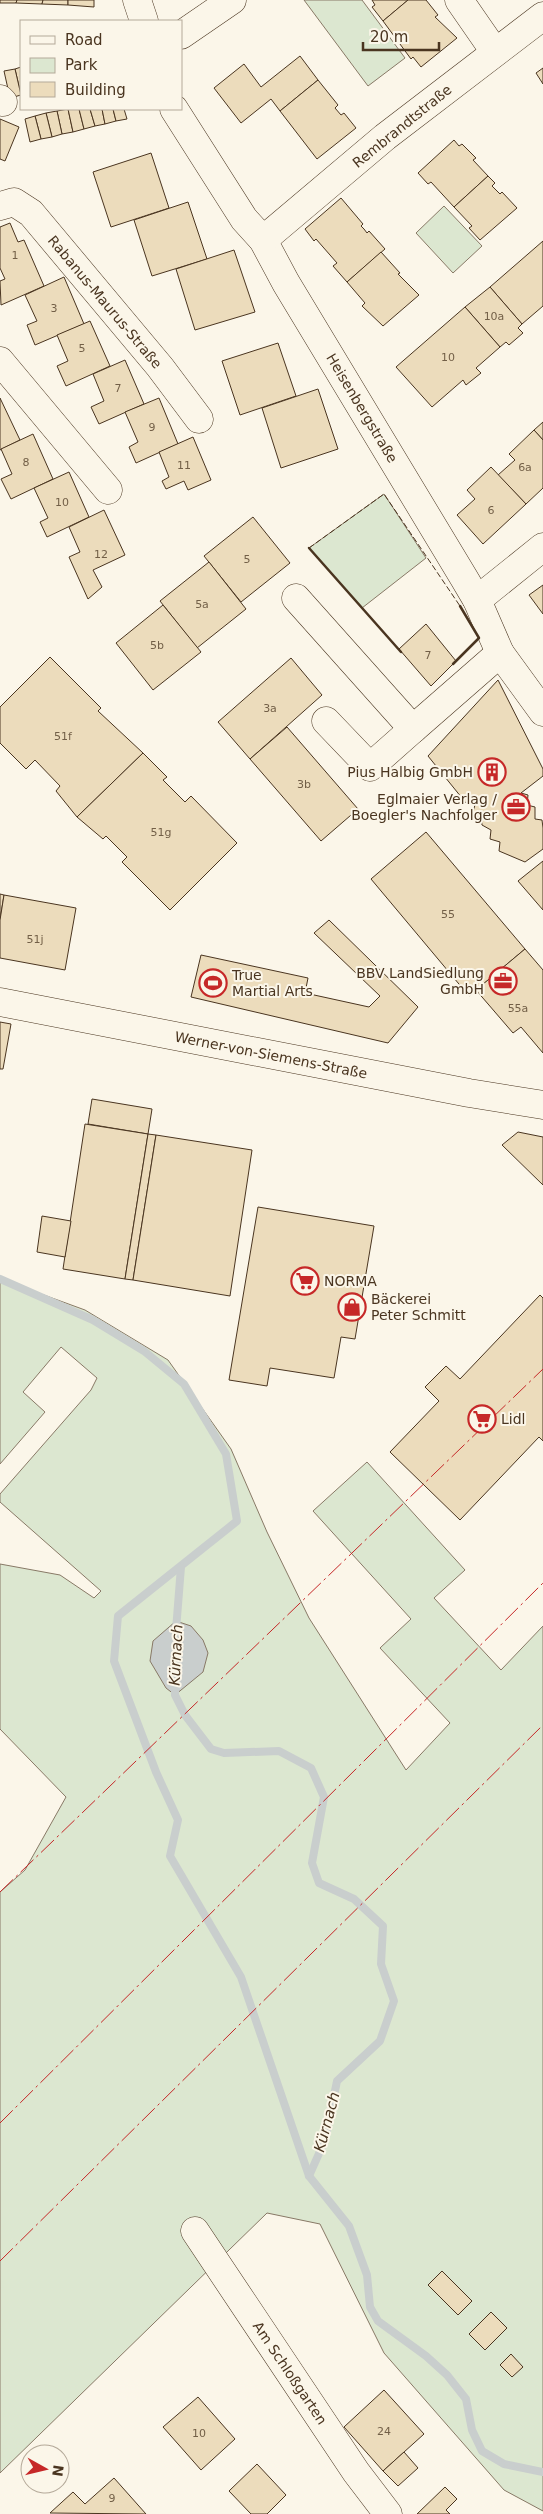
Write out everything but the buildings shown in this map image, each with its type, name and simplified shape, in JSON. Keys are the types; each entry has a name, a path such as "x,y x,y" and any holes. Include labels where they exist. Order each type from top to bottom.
{"street":[{"path":"137,0 144,20"},
{"path":"182,34 232,0"},
{"path":"459,0 495,52"},
{"name":"Rembrandtstraße","path":"263,240 386,137 543,16"},
{"name":"Heisenbergstraße","path":"175,110 244,219 263,240 286,283 476,600 500,653 543,712"},
{"name":"Rabanus-Maurus-Straße","path":"0,206 14,202 31,213 160,367 199,420"},
{"path":"0,361 108,490"},
{"path":"476,600 543,547"},
{"path":"296,598 413,729"},
{"path":"326,721 370,767 500,653"},
{"name":"Werner-von-Siemens-Straße","path":"0,1002 469,1094 543,1105"},
{"name":"Am Schloßgarten","path":"195,2232 356,2472 388,2514"}],"green space":[{"path":"304,0 362,0 405,58 368,86"},
{"path":"444,206 482,246 453,273 416,233"},
{"path":"384,494 426,558 362,608 309,548"},
{"path":"0,1279 85,1310 168,1360 231,1449 267,1532 309,1618 406,1770 450,1723 380,1648 411,1619 313,1511 367,1462 465,1570 434,1598 501,1670 543,1626 543,2511 504,2490 384,2353 320,2224 267,2213 30,2444 20,2444 20,2454 0,2473 0,1892 25,1870 66,1797 0,1729 0,1564 60,1575 94,1598 101,1591 0,1502 0,1494 91,1390 97,1378 61,1347 23,1392 45,1412 0,1464"}],"water":[{"path":"176,1621 191,1626 203,1640 208,1653 203,1672 175,1695 166,1688 150,1661 153,1641"}],"waterway":[{"name":"Kürnach","path":"0,1279 93,1320 144,1351 184,1384 226,1454 237,1521 118,1616 114,1661 156,1772 178,1820 170,1856 241,1977 309,2176 349,2226 367,2275 370,2307 378,2321 426,2356 447,2375 466,2399 472,2430 482,2451 504,2464 543,2472"},
{"name":"Kürnach","path":"176,1630 181,1567"},
{"name":"Kürnach","path":"175,1687 175,1695 185,1715 211,1749 224,1753 279,1751 311,1768 324,1797 312,1863 319,1883 354,1899 383,1926 381,1964 394,2001 380,2041 337,2081 325,2140 309,2176"}],"fence":[{"path":"309,548 384,494 460,606"}],"wall":[{"path":"309,548 401,652"},
{"path":"453,664 479,638 460,606"}],"power":[{"path":"0,1892 543,1369"},
{"path":"0,2123 543,1583"},
{"path":"0,2261 543,1725"}],"place":[{"name":"Pius Halbig GmbH","path":"492,772"},
{"name":"Eglmaier Verlag / Boegler's Nachfolger","path":"516,807"},
{"name":"BBV LandSiedlung GmbH","path":"503,981"},
{"name":"True Martial Arts","path":"213,983"},
{"name":"NORMA","path":"305,1281"},
{"name":"Bäckerei Peter Schmitt","path":"352,1307"},
{"name":"Lidl","path":"482,1419"}]}
